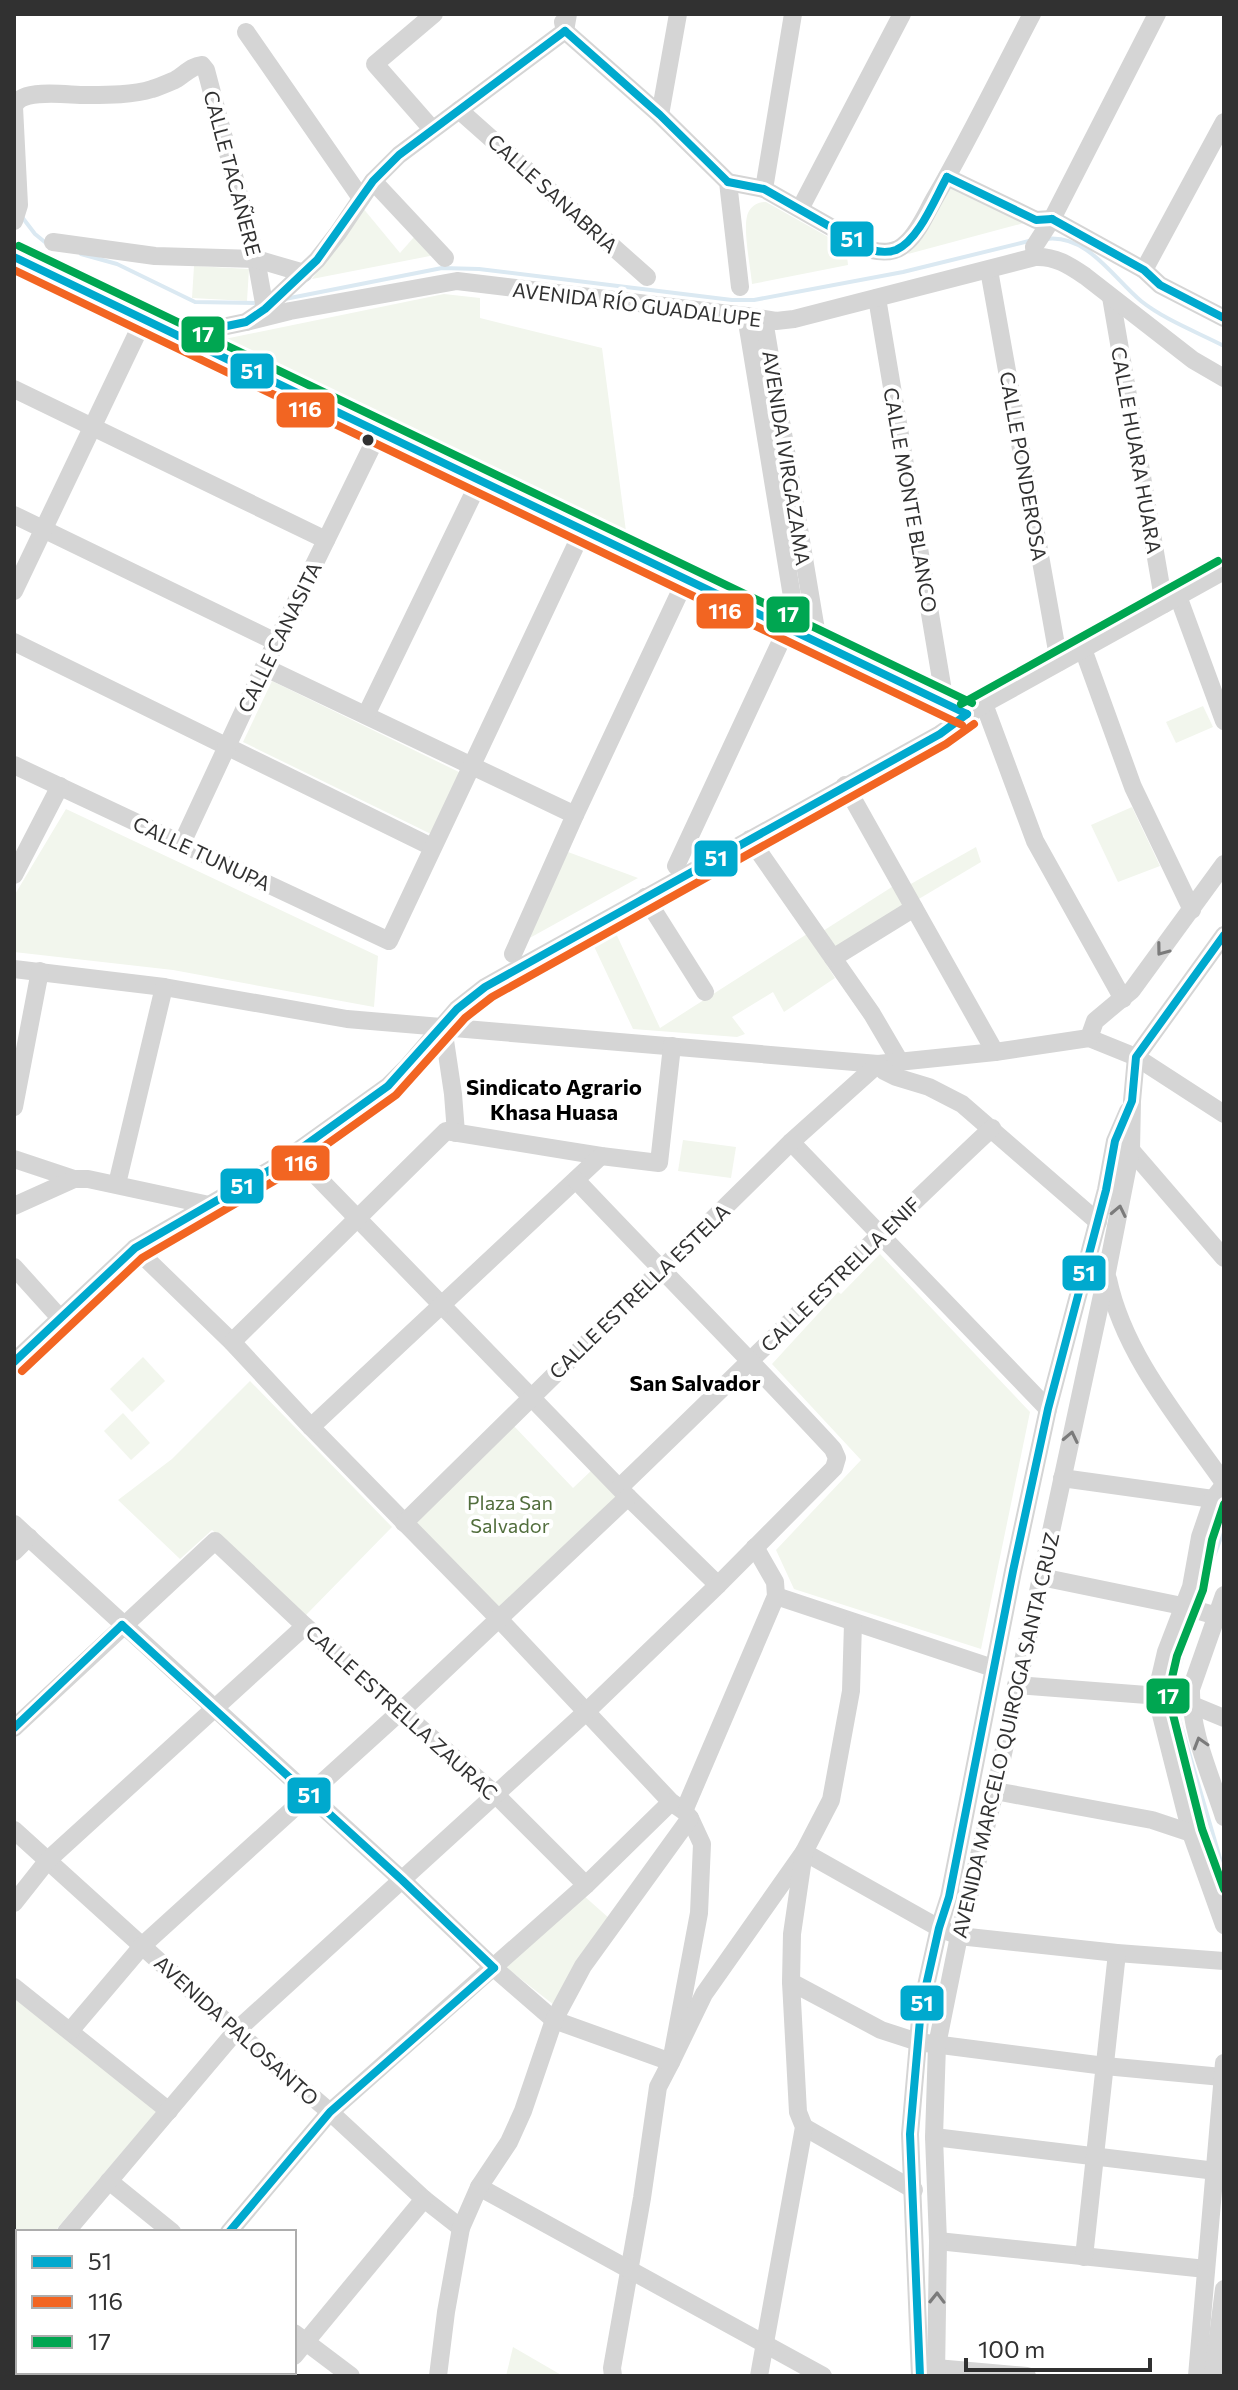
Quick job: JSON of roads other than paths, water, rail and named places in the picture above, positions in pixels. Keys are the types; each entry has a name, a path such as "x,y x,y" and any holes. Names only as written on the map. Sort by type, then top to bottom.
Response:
{"street":[{"path":"432,129 375,64 434,14"},
{"path":"660,115 678,14"},
{"path":"764,189 793,14"},
{"path":"800,209 902,14"},
{"path":"246,322 304,273 338,233 373,181 399,155 459,110 564,20 728,182 764,189 871,250 894,251 913,235 947,177 1032,14"},
{"path":"1041,239 1157,14"},
{"path":"246,32 361,198"},
{"name":"CALLE TACAÑERE","path":"14,221 19,205 16,100 48,93 89,95 150,90 202,65 206,70 256,259 265,309"},
{"name":"CALLE SANABRIA","path":"459,110 647,277"},
{"path":"1144,270 1224,122"},
{"path":"947,177 1036,220 1048,256 1069,265 1193,360 1224,378"},
{"path":"373,181 445,258"},
{"path":"728,182 740,287"},
{"path":"1041,239 1144,270 1160,285 1224,318"},
{"name":"AVENIDA RÍO GUADALUPE","path":"179,336 290,311 457,281 776,321 794,319 989,270 1041,239"},
{"path":"53,242 155,256 256,259 304,273"},
{"path":"14,257 945,703 976,709"},
{"name":"CALLE PONDEROSA","path":"989,270 1059,662"},
{"name":"CALLE HUARA HUARA","path":"1111,297 1171,600 1224,721"},
{"name":"CALLE MONTE BLANCO","path":"877,298 945,703"},
{"name":"AVENIDA IVIRGAZAMA","path":"755,318 793,630"},
{"name":"AVENIDA IVIRGAZAMA","path":"755,318 818,642"},
{"path":"14,591 144,319"},
{"path":"14,389 326,540"},
{"name":"CALLE CANASITA","path":"182,843 379,432"},
{"path":"366,715 480,480"},
{"path":"14,515 276,642"},
{"path":"14,642 432,847 583,530"},
{"path":"14,1362 135,1248 295,1154 388,1086 457,1009 485,987 940,734 976,709 1224,571"},
{"path":"513,954 686,579"},
{"path":"676,866 793,630"},
{"path":"1083,649 1133,787 1192,910"},
{"path":"264,667 575,815"},
{"path":"976,709 1035,841 1123,999"},
{"name":"CALLE TUNUPA","path":"14,765 389,941 432,847"},
{"path":"845,785 995,1052"},
{"path":"14,875 60,786"},
{"path":"750,839 872,1014 899,1060"},
{"path":"1089,1038 1095,1021 1132,990 1224,864"},
{"path":"645,897 705,992"},
{"path":"833,958 914,908"},
{"path":"1136,1057 1224,935"},
{"path":"14,969 164,987 347,1019 878,1064 1089,1038 1136,1057 1224,1114"},
{"path":"14,1107 40,971"},
{"path":"117,1184 164,987"},
{"path":"443,1027 456,1133"},
{"path":"232,1342 446,1131 659,1163 672,1046"},
{"name":"AVENIDA MARCELO QUIROGA SANTA CRUZ","path":"931,2373 910,2134 927,2044 959,1936 995,1791 1107,1272 1131,1150 1136,1057"},
{"path":"878,1064 896,1077 929,1087 962,1104 1098,1222"},
{"name":"CALLE ESTRELLA ESTELA","path":"404,1523 791,1142 878,1064"},
{"name":"AVENIDA MARCELO QUIROGA SANTA CRUZ","path":"931,2373 938,2241 934,2137 921,2008 949,1897 993,1668 1048,1409 1106,1190 1115,1141 1132,1101"},
{"name":"CALLE ESTRELLA ENIF","path":"70,2031 143,1945 499,1619 880,1232 992,1128"},
{"path":"791,1142 1048,1409"},
{"path":"1131,1150 1224,1258"},
{"path":"295,1154 718,1585"},
{"path":"311,1427 443,1307 601,1156"},
{"path":"14,1159 74,1179 117,1184 209,1205"},
{"path":"14,1206 74,1179"},
{"path":"68,2230 236,2031 586,1712 834,1468 837,1458 833,1449 576,1180"},
{"path":"135,1248 232,1342 682,1810 702,1844 699,1913 671,2062"},
{"path":"14,1267 60,1318"},
{"path":"1107,1272 1121,1318 1150,1378 1220,1489"},
{"path":"1062,1478 1220,1489"},
{"path":"1220,1489 1200,1537 1191,1587 1166,1652 1156,1695 1191,1833 1224,1925"},
{"path":"14,1524 554,2020 671,2062"},
{"path":"14,1552 29,1537"},
{"name":"CALLE ESTRELLA ZAURAC","path":"122,1625 215,1541 305,1626 495,1794 586,1885"},
{"path":"438,2376 461,2228 479,2187 509,2142 523,2111 554,2020 583,1966 621,1916 682,1810 776,1596 775,1582 755,1547"},
{"path":"1041,1577 1182,1606 1220,1617"},
{"path":"1224,1595 1220,1617 1191,1689 1197,1731 1224,1817"},
{"path":"776,1596 993,1668"},
{"path":"613,2376 658,2087 704,1994 804,1852 831,1800 851,1691 853,1623"},
{"path":"14,1728 122,1625"},
{"path":"14,1903 48,1860 305,1626"},
{"path":"1016,1685 1173,1697 1224,1718"},
{"path":"995,1791 1152,1820 1191,1833"},
{"path":"231,2230 330,2112 586,1885 682,1810"},
{"name":"AVENIDA PALOSANTO","path":"14,1830 424,2199 461,2228"},
{"path":"804,1852 939,1928 959,1936 1224,1961"},
{"path":"759,2376 804,2127 798,2112 791,1982 792,1934 804,1852"},
{"path":"1084,2257 1117,1953"},
{"path":"791,1982 881,2030 927,2044 1105,2066 1223,2070 1197,2376"},
{"path":"14,1987 169,2111"},
{"path":"804,2127 914,2190"},
{"path":"934,2137 1216,2171"},
{"path":"109,2181 170,2230"},
{"path":"479,2187 823,2376"},
{"path":"351,2376 298,2344 424,2199"},
{"path":"938,2241 1206,2269"},
{"path":"1213,2376 1224,2289"},
{"path":"931,2373 1027,2376"}],"waterway":[{"path":"22,217 46,243"},
{"path":"1045,239 1060,239 1086,250 1150,308 1224,346"},
{"path":"285,299 442,268 479,269 732,300 754,300 903,272 1029,241"},
{"path":"81,254 117,264 195,302 256,303"},
{"path":"1198,1600 1224,1529"},
{"path":"1174,1687 1191,1622"},
{"path":"1176,1708 1224,1872"}],"district":[{"name":"Sindicato Agrario Khasa Huasa","path":"554,1098"},
{"name":"San Salvador","path":"695,1382"}],"park label":[{"name":"Plaza San Salvador","path":"510,1514"}]}
